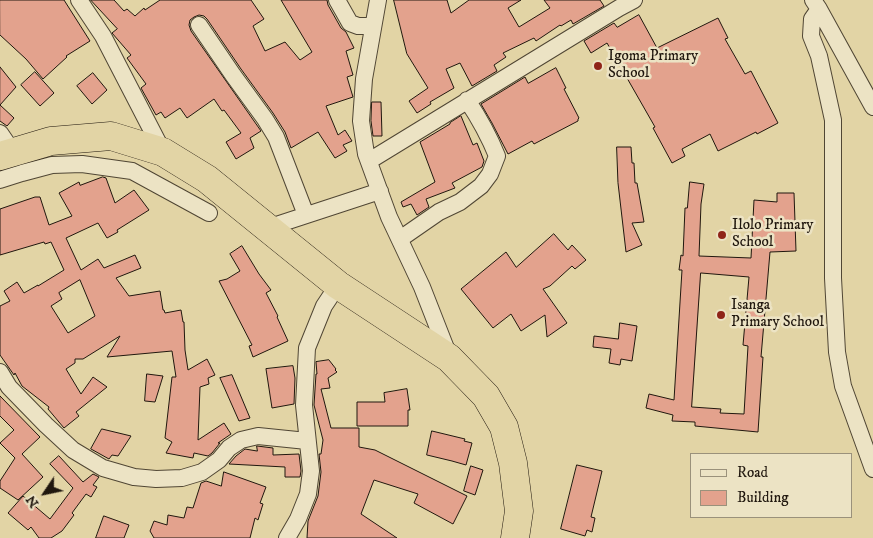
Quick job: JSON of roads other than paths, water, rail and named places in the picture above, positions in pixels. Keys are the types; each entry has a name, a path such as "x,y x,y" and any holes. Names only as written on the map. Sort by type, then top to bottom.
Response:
{"highway":[{"path":"4,147 112,136 163,152 207,179 338,285 450,358 486,396 504,427 513,464 519,511 515,538"}],"street":[{"path":"79,0 103,36 163,152"},
{"path":"337,0 350,23 358,26 373,26"},
{"path":"378,0 364,79 361,121 366,154 389,217 422,286 450,358"},
{"path":"369,161 617,4 634,0"},
{"path":"816,5 873,107"},
{"path":"816,5 812,19 811,36 819,56 833,120 833,278 837,352 843,386 873,469"},
{"path":"199,25 276,137 306,215"},
{"path":"400,239 439,212 460,202 481,186 490,174 497,156 485,130 467,100"},
{"path":"0,180 52,165 82,164 132,171 209,212"},
{"path":"267,228 380,191"},
{"path":"287,538 298,519 308,494 311,471 304,406 308,348 324,306 338,285"},
{"path":"0,372 9,387 73,450 103,468 134,477 156,479 182,478 202,472 219,460 229,448 241,440 258,436 307,441"}],"place":[{"name":"Igoma Primary School","path":"598,66"},
{"name":"Ilolo Primary School","path":"722,235"},
{"name":"Isanga Primary School","path":"721,315"}]}
